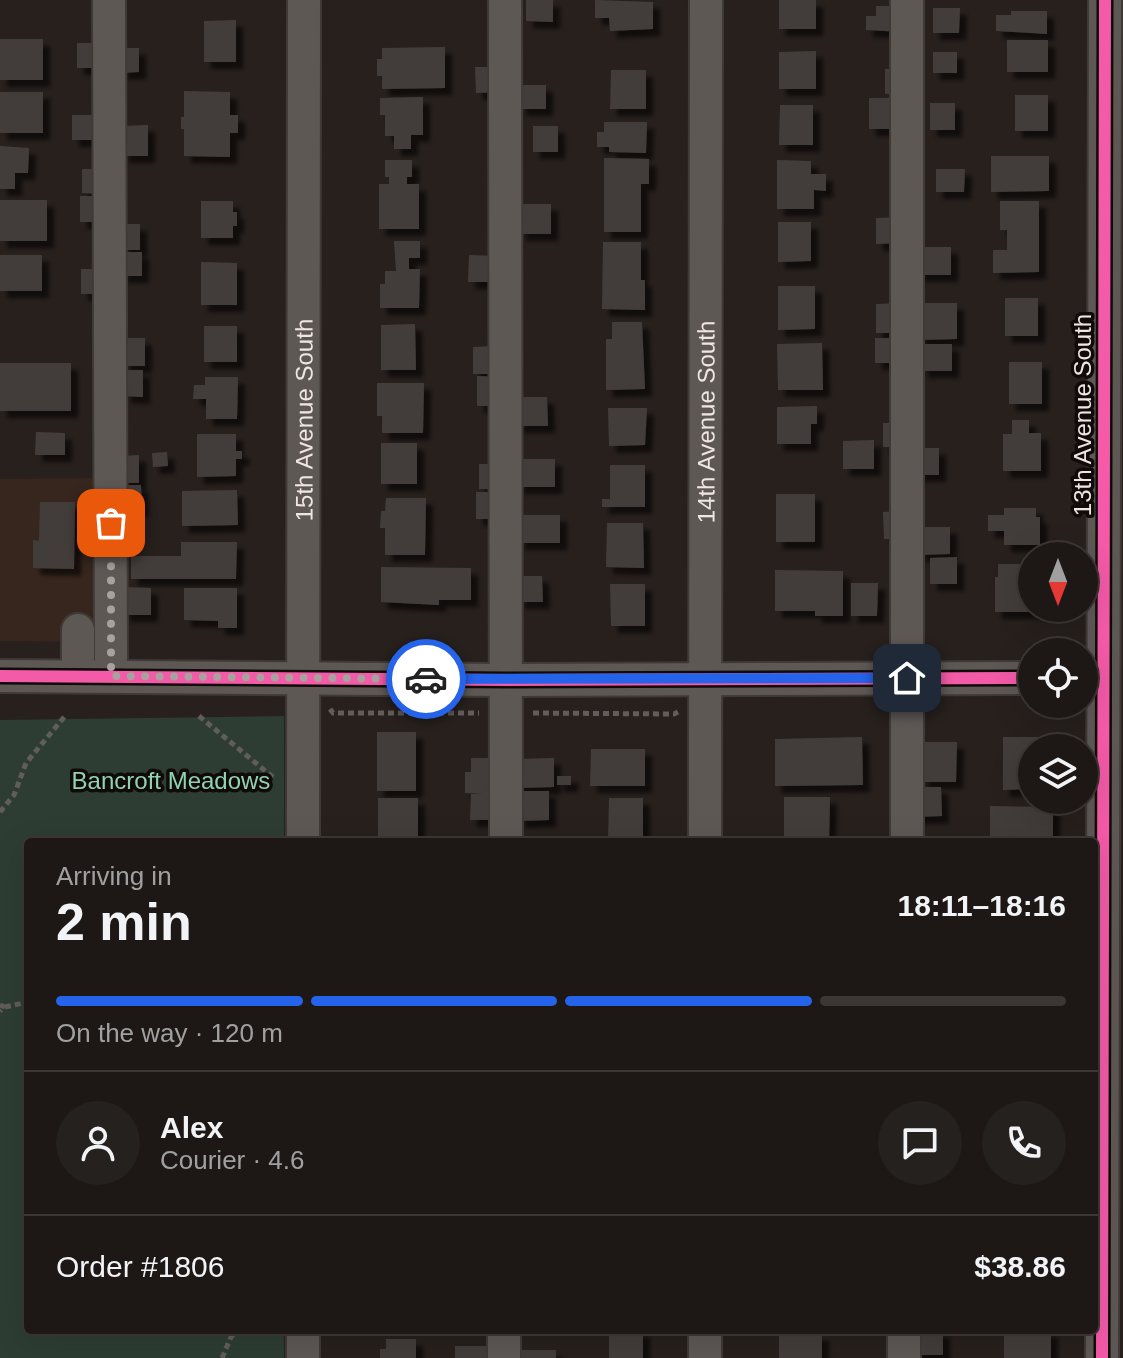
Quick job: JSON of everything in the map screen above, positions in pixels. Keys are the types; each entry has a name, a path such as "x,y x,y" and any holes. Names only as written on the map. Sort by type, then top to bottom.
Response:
{"street":[{"path":"109,0 111,676"},
{"name":"15th Avenue South","path":"303,838 304,0"},
{"path":"505,0 506,838"},
{"name":"14th Avenue South","path":"705,838 706,0"},
{"path":"907,0 907,838"},
{"name":"13th Avenue South","path":"1102,1358 1105,0"},
{"path":"78,630 78,676"},
{"path":"0,676 507,680 1018,678"},
{"path":"303,1334 303,1358"},
{"path":"504,1334 504,1358"},
{"path":"705,1334 705,1358"},
{"path":"904,1334 904,1358"}],"path":[{"path":"0,812 14,795 26,763 65,716"},
{"path":"199,716 275,779"},
{"path":"2,1008 24,1003"},
{"path":"222,1358 234,1334"}],"shaded area":[{"path":"108,478 107,642 0,641 0,479"}],"green space":[{"name":"Bancroft Meadows","path":"284,716 284,838 24,838 24,1334 284,1334 284,1358 0,1358 0,720"}],"building":[{"path":"526,0 553,0 553,22 526,21"},
{"path":"595,0 653,2 653,29 610,31 609,18 595,18"},
{"path":"779,0 816,0 816,29 779,29"},
{"path":"876,6 903,6 903,32 866,30 866,16 876,16"},
{"path":"933,8 960,8 959,33 933,33"},
{"path":"1011,11 1047,11 1047,34 996,31 996,15 1011,15"},
{"path":"236,20 236,62 204,62 204,21"},
{"path":"0,39 43,39 43,80 0,80"},
{"path":"1007,40 1048,40 1048,72 1007,72"},
{"path":"77,43 103,43 103,68 77,68"},
{"path":"445,47 445,88 382,89 382,76 377,76 377,59 382,59 382,48"},
{"path":"121,48 139,48 139,72 121,73"},
{"path":"816,51 816,89 779,89 779,52"},
{"path":"933,52 957,52 957,73 933,73"},
{"path":"475,67 502,67 502,92 476,93"},
{"path":"885,69 901,69 901,93 885,94"},
{"path":"611,70 646,70 646,109 610,109"},
{"path":"519,85 546,85 546,109 519,109"},
{"path":"184,91 230,92 230,115 238,115 238,133 230,133 230,157 184,156 181,117 184,117"},
{"path":"0,92 43,92 43,133 0,133"},
{"path":"1015,95 1048,95 1048,131 1015,131"},
{"path":"423,97 423,135 411,135 411,149 394,149 394,136 385,136 385,115 380,115 380,98"},
{"path":"869,98 904,98 904,129 869,129"},
{"path":"930,103 955,103 955,130 930,130"},
{"path":"780,105 813,105 813,145 779,145"},
{"path":"72,115 103,115 103,140 72,140"},
{"path":"604,122 647,122 646,153 609,152 609,147 597,147 597,132 604,132"},
{"path":"148,125 148,156 122,156 122,126"},
{"path":"533,126 558,126 558,152 533,152"},
{"path":"0,146 29,148 28,173 15,173 15,189 0,189"},
{"path":"991,156 1049,156 1049,191 991,192"},
{"path":"604,158 649,159 649,184 641,184 641,232 604,232"},
{"path":"385,160 412,160 412,177 407,177 407,184 419,184 419,229 379,229 379,184 389,184 389,177 385,177"},
{"path":"777,160 811,161 811,174 826,174 826,191 814,190 814,209 777,209"},
{"path":"82,169 103,169 103,194 82,193"},
{"path":"936,169 965,169 964,192 936,192"},
{"path":"80,196 106,196 106,222 80,222"},
{"path":"0,200 47,200 47,241 0,241"},
{"path":"201,201 233,201 237,226 233,226 233,238 201,238"},
{"path":"1000,201 1039,201 1039,272 993,273 993,250 1007,250 1007,230 1000,230"},
{"path":"519,204 551,204 551,234 519,234"},
{"path":"902,217 902,243 876,244 876,218"},
{"path":"778,222 811,222 811,261 778,262"},
{"path":"122,224 140,224 140,250 122,250"},
{"path":"394,241 420,241 420,258 409,258 409,269 420,269 419,308 380,308 380,284 385,284 385,271 396,271"},
{"path":"603,242 641,242 645,310 602,309"},
{"path":"917,247 951,247 951,275 917,275"},
{"path":"121,252 142,252 142,276 121,276"},
{"path":"0,255 42,255 42,291 0,291"},
{"path":"469,255 498,256 498,282 468,282"},
{"path":"201,262 237,263 237,305 201,305"},
{"path":"81,269 106,269 106,294 81,294"},
{"path":"778,286 815,286 815,329 778,330"},
{"path":"1005,298 1038,298 1038,336 1005,336"},
{"path":"902,303 903,333 876,333 876,304"},
{"path":"918,303 957,303 957,339 918,340"},
{"path":"612,322 642,322 645,389 606,390 606,339 612,339"},
{"path":"415,324 416,370 381,370 381,325"},
{"path":"204,326 237,326 237,362 204,362"},
{"path":"124,338 145,338 145,366 124,366"},
{"path":"875,338 902,338 902,363 875,363"},
{"path":"822,343 823,390 778,390 777,344"},
{"path":"921,344 952,344 952,371 921,371"},
{"path":"499,346 499,374 473,374 473,347"},
{"path":"1009,362 1042,362 1042,404 1009,404"},
{"path":"0,363 71,363 71,411 0,411"},
{"path":"124,370 143,370 143,397 124,396"},
{"path":"477,376 499,377 499,406 477,406"},
{"path":"205,377 238,377 237,419 206,419 206,399 193,399 194,385 205,385"},
{"path":"377,383 424,383 423,433 382,433 382,416 377,416"},
{"path":"516,397 547,397 548,426 517,426"},
{"path":"817,406 817,424 811,424 811,444 777,444 777,407"},
{"path":"608,408 647,408 645,445 609,446"},
{"path":"1012,420 1029,420 1029,433 1041,433 1041,471 1003,471 1003,434 1012,434"},
{"path":"883,423 902,423 902,447 883,447"},
{"path":"36,432 65,433 65,455 35,455"},
{"path":"197,434 236,434 236,451 242,451 242,459 236,459 236,476 197,477"},
{"path":"874,440 874,469 843,469 843,441"},
{"path":"381,443 417,443 417,484 381,484"},
{"path":"916,448 939,448 939,475 916,475"},
{"path":"167,452 168,466 153,467 152,453"},
{"path":"139,455 139,483 121,483 121,456"},
{"path":"517,459 555,459 555,487 517,487"},
{"path":"479,464 500,464 500,489 479,489"},
{"path":"610,465 645,465 645,507 602,507 602,499 610,499"},
{"path":"121,485 141,485 142,510 121,510"},
{"path":"237,490 238,525 182,526 182,491"},
{"path":"476,492 497,492 497,519 476,519"},
{"path":"776,494 815,494 815,542 776,542"},
{"path":"386,498 426,498 425,555 385,555 385,528 380,528"},
{"path":"40,502 75,502 74,569 33,568 33,540 39,541"},
{"path":"1004,508 1036,508 1036,517 1040,517 1040,542 1004,545 1004,531 988,531 988,515 1004,515"},
{"path":"902,511 902,539 884,539 883,512"},
{"path":"518,515 560,515 560,543 518,543"},
{"path":"607,523 643,523 644,568 606,567"},
{"path":"918,527 950,527 950,554 918,555"},
{"path":"181,542 237,542 236,579 131,579 131,556 181,556"},
{"path":"957,557 957,584 930,584 930,558"},
{"path":"998,564 1018,564 1018,612 995,612 995,577 998,577"},
{"path":"381,567 471,568 471,600 439,600 439,605 381,602"},
{"path":"775,570 843,571 843,616 815,616 815,611 775,611"},
{"path":"518,576 542,576 543,602 518,602"},
{"path":"851,583 878,583 877,616 851,616"},
{"path":"610,584 645,584 645,626 611,626"},
{"path":"123,587 151,588 151,615 123,615"},
{"path":"184,588 237,588 237,628 218,628 218,621 184,620"},
{"path":"377,732 416,732 416,791 377,791"},
{"path":"862,737 863,785 775,786 775,739"},
{"path":"1003,737 1018,737 1018,789 1003,790"},
{"path":"922,742 957,742 956,782 921,782"},
{"path":"591,749 645,749 645,786 590,786"},
{"path":"471,758 498,758 498,820 470,820 471,794 484,794 465,793 465,772 471,772"},
{"path":"554,758 554,787 516,788 516,759"},
{"path":"557,776 571,776 571,785 557,785"},
{"path":"912,787 941,787 942,816 913,817"},
{"path":"518,791 549,791 549,820 518,821"},
{"path":"784,797 830,797 829,838 784,838"},
{"path":"378,798 418,798 418,838 378,838"},
{"path":"609,798 643,798 643,838 608,838"},
{"path":"990,806 1018,806 1018,814 1053,814 1053,838 990,838"},
{"path":"609,1334 643,1334 643,1358 609,1358"},
{"path":"779,1334 822,1334 822,1358 779,1358"},
{"path":"914,1334 943,1334 943,1355 914,1355"},
{"path":"1004,1334 1051,1334 1051,1358 1004,1358"},
{"path":"386,1339 416,1339 416,1358 380,1358 380,1349 386,1349"},
{"path":"455,1346 498,1346 498,1358 455,1358"},
{"path":"516,1350 556,1350 556,1358 516,1358"}],"cycle path":[{"path":"1102,1358 1105,0"},
{"path":"0,676 507,680 1018,678"}],"way so far":[{"path":"111,523 111,676 426,679"}],"route":[{"path":"426,679 907,678"}]}
